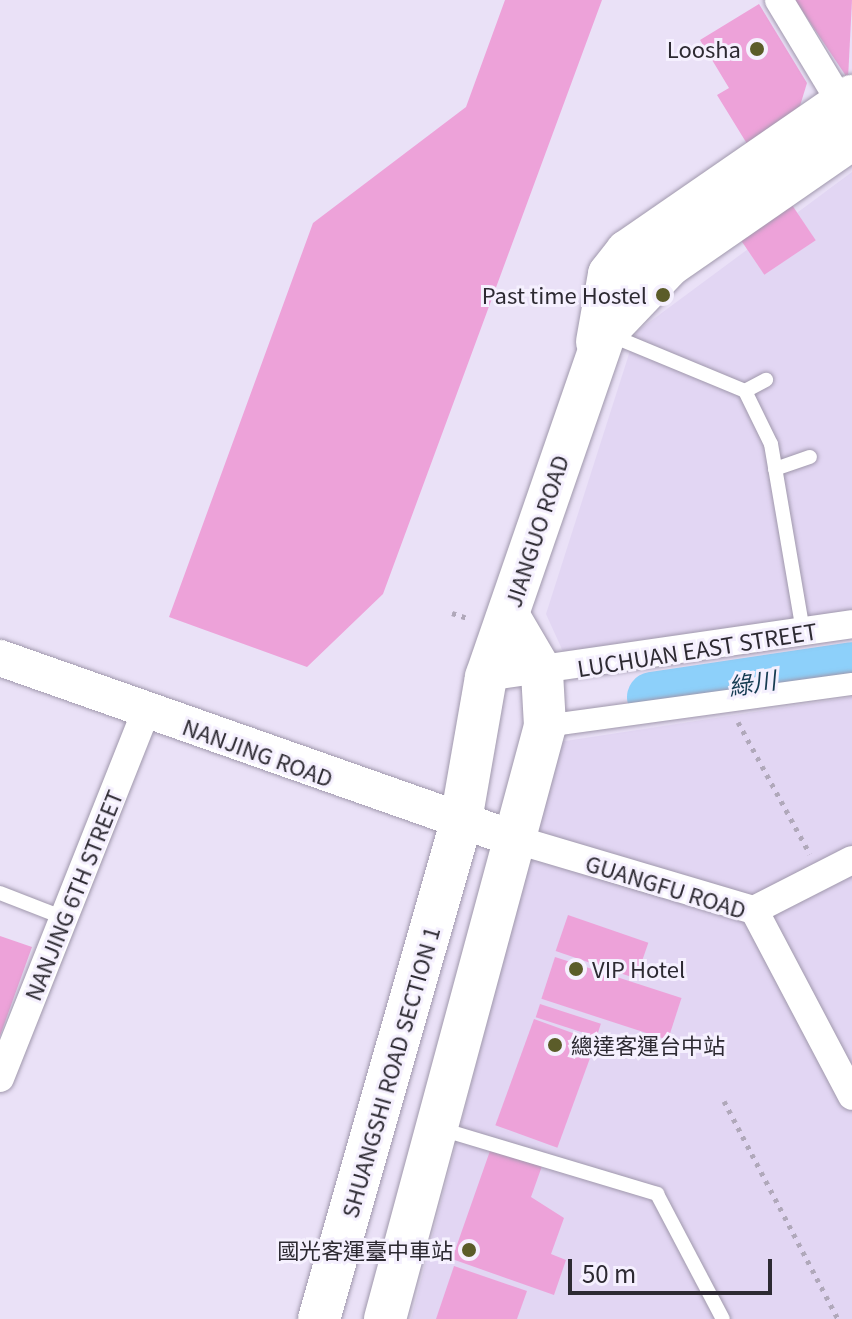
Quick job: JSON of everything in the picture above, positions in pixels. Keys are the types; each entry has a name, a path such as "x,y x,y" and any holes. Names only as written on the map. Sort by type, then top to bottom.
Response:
{"main road":[{"name":"JIANGUO ROAD","path":"517,840 545,726 542,673 508,615 600,346 626,280 849,115"},
{"name":"SHUANGSHI ROAD SECTION 1","path":"319,1319 460,826 486,677 508,615"},
{"path":"385,1319 441,1129 517,840"}],"street":[{"path":"779,0 849,115"},
{"name":"LUCHUAN EAST STREET","path":"486,677 542,673 852,624"},
{"name":"NANJING ROAD","path":"0,658 460,826 517,840"},
{"path":"545,726 852,684"},
{"name":"NANJING 6TH STREET","path":"0,1078 146,711"},
{"name":"GUANGFU ROAD","path":"517,840 754,910 852,1096"},
{"path":"754,910 852,860"}],"lane":[{"path":"600,346 745,391 766,380"},
{"path":"745,391 775,469 803,632"},
{"path":"775,469 810,457"},
{"path":"0,893 64,918"},
{"path":"441,1129 657,1194 723,1319"}],"path":[{"path":"727,701 822,876"},
{"path":"724,1101 838,1319"}],"shaded area":[{"path":"852,172 852,612 565,656 546,614 636,332"},
{"path":"852,697 852,1319 411,1319 559,742"}],"building":[{"path":"505,0 602,0 383,594 307,667 169,617 313,223 466,107"},
{"path":"795,0 852,0 848,79"},
{"path":"759,4 807,83 796,119 749,147 717,95 729,88 700,40"},
{"path":"790,202 816,240 764,275 739,237"},
{"path":"568,915 648,943 636,979 556,951"},
{"path":"0,936 32,947 0,1036"},
{"path":"555,957 681,998 668,1040 541,999"},
{"path":"540,1004 601,1024 597,1037 536,1017"},
{"path":"534,1019 596,1042 557,1148 495,1125"},
{"path":"491,1148 542,1166 531,1197 564,1218 551,1254 566,1260 554,1295 452,1259"},
{"path":"454,1266 527,1291 517,1319 436,1319"}],"waterway":[{"name":"綠川","path":"652,697 852,667"}],"place":[{"name":"Loosha","path":"757,49"},
{"name":"Past time Hostel","path":"663,295"},
{"name":"VIP Hotel","path":"576,969"},
{"name":"總達客運台中站","path":"555,1045"},
{"name":"國光客運臺中車站","path":"469,1250"}]}
